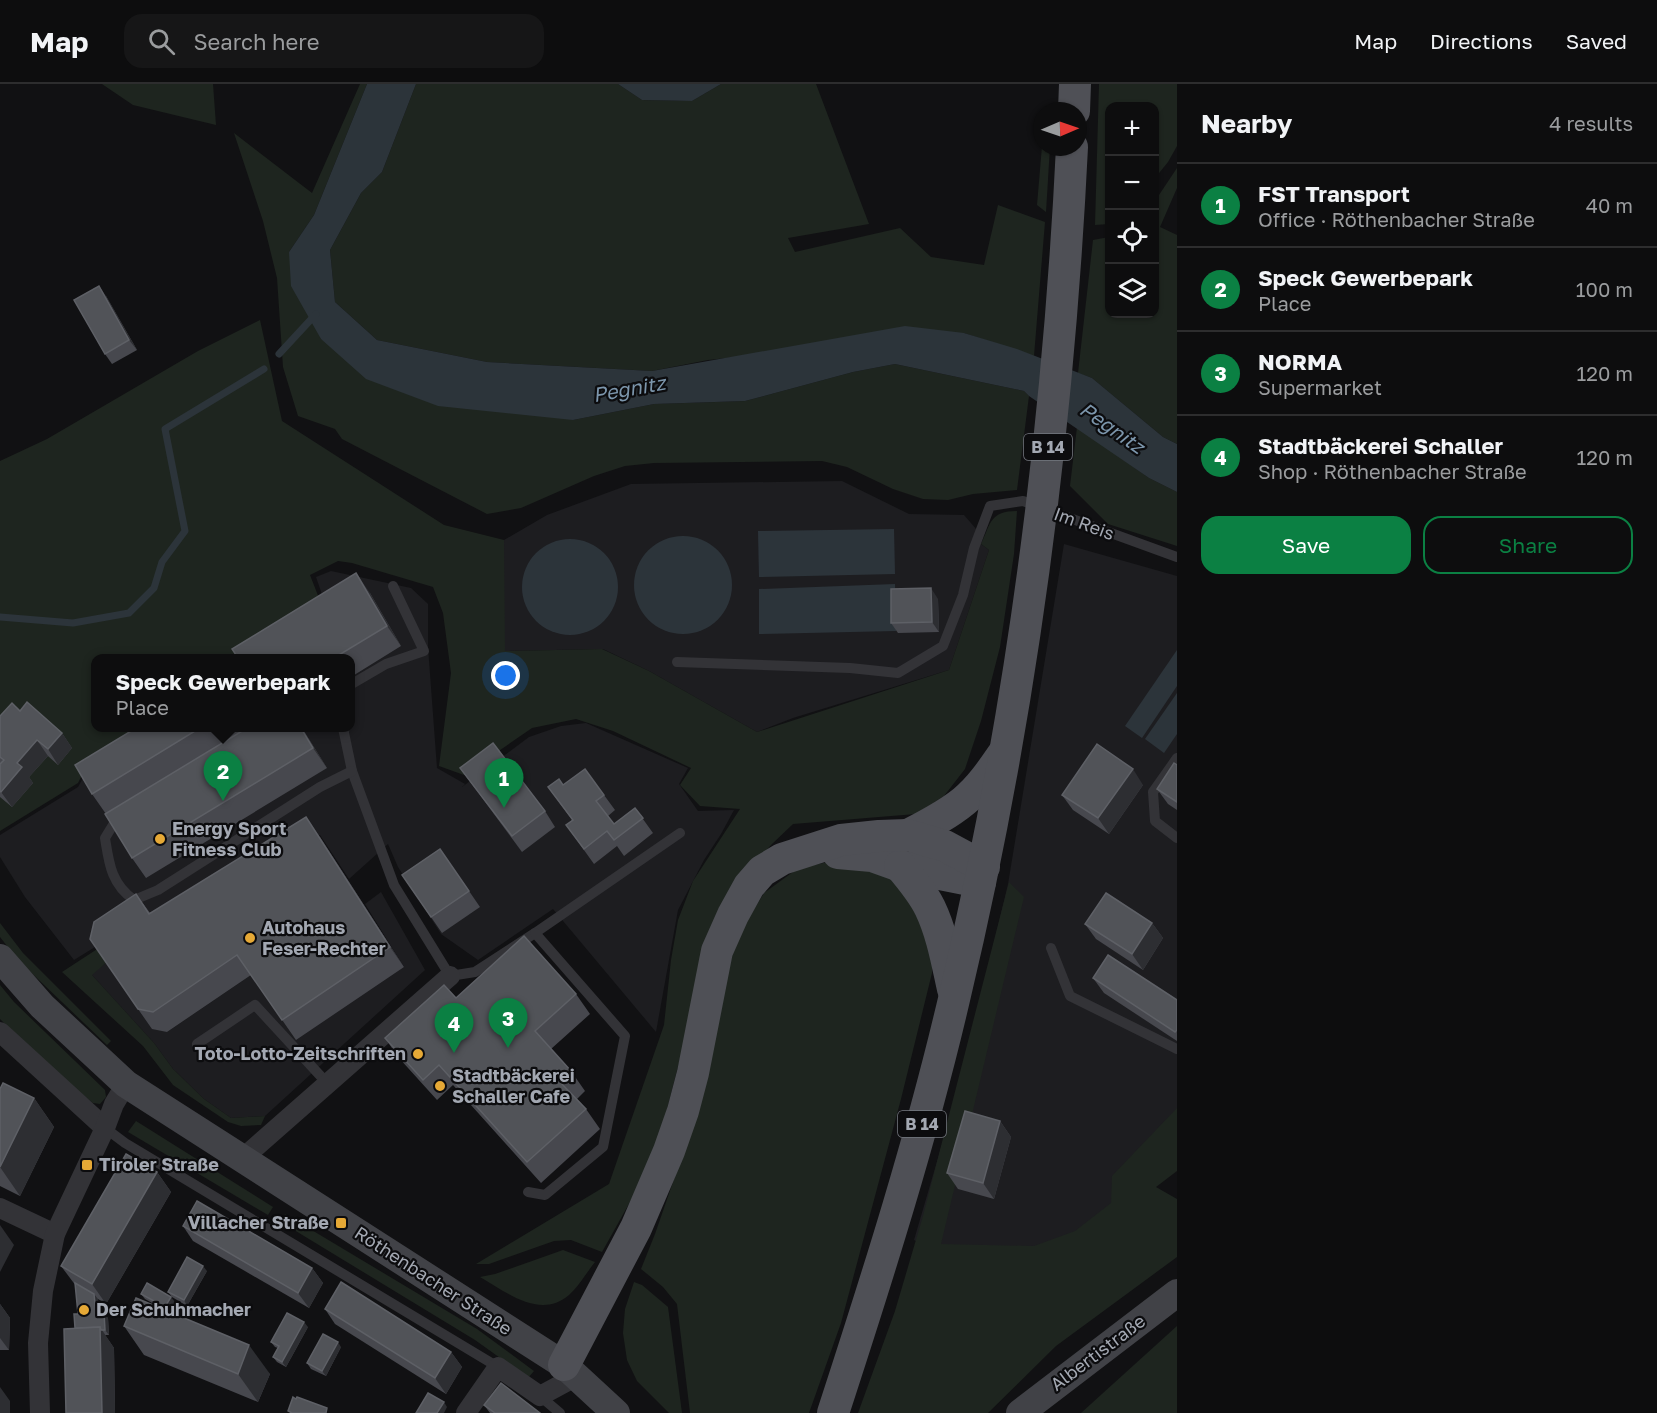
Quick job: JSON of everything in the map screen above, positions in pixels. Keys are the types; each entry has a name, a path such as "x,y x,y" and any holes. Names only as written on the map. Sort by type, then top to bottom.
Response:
{"main road":[{"path":"1074,102 1075,84"},
{"name":"B 14","path":"833,1413 886,1251 922,1124 955,996 1007,748 1035,564 1060,331 1071,156"},
{"path":"908,835 938,819 965,800 988,776 1007,748"},
{"path":"571,1371 669,1151 693,1073 717,951 749,886 762,871 782,859 804,851 841,840 908,835 945,846 982,875"},
{"path":"804,851 872,856 900,866 982,875"},
{"path":"900,866 930,908 940,933 955,996"},
{"name":"Röthenbacher Straße","path":"0,958 42,1006 126,1084 571,1371 616,1413"},
{"name":"Albertistraße","path":"1020,1413 1177,1293"}],"street":[{"path":"242,1159 450,976"},
{"path":"0,1032 105,1128"},
{"path":"40,1413 38,1343 43,1291 55,1233 114,1104 126,1084"},
{"path":"0,1208 55,1233"},
{"path":"466,1413 498,1367 540,1396 571,1371"}],"lane":[{"name":"Im Reis","path":"677,662 850,668 898,673 943,646 963,595 974,548 990,506 1023,501 1177,557"},
{"path":"355,682 386,664 424,651 393,586"},
{"path":"345,732 352,771 394,885 450,976 475,972 680,833"},
{"path":"1177,758 1153,792 1155,821 1177,838"},
{"path":"126,814 116,820 105,838 110,868 124,893 134,900 158,890 320,787 352,771"},
{"path":"528,1192 545,1195 603,1147 625,1036 535,933"},
{"path":"1051,948 1070,996 1177,1049"},
{"path":"197,1044 255,1005 327,1083"},
{"path":"105,1128 135,1149 498,1367"},
{"path":"540,1396 560,1413"}],"shaded area":[{"path":"102,84 213,84 216,125 133,105"},
{"path":"360,84 367,84 314,215 289,252 321,339 573,420 654,404 745,401 853,372 895,364 1024,391 1029,396 1017,490 973,494 948,500 923,499 893,489 847,467 822,461 654,463 625,466 594,476 521,508 487,514 342,439 335,429 298,416 283,367 277,278 263,221 234,133 312,193"},
{"path":"416,84 618,84 642,100 692,101 721,84 816,84 869,224 788,238 795,252 900,228 931,257 984,265 998,205 1045,222 1034,356 964,333 708,360 652,371 487,362 377,340 335,302 330,250 361,193 382,172"},
{"path":"1099,84 1177,84 1177,146 1159,173 1159,102 1105,102 1105,224 1095,225"},
{"path":"1041,156 1049,156 1046,212 1037,205"},
{"path":"1177,168 1177,188 1160,227 1177,235 1177,444 1163,437 1092,378 1078,373 1093,240 1105,238 1105,318 1159,318 1159,195"},
{"path":"260,320 282,421 444,525 504,540 505,651 602,649 649,671 757,732 949,670 989,550 981,544 996,516 1017,511 1014,554 1000,647 981,721 965,769 944,796 916,814 793,824 735,885 688,1028 658,1144 635,1193 602,1252 571,1240 554,1241 489,1264 476,1264 609,1184 664,1025 678,920 693,881 740,809 700,806 680,785 691,768 613,731 576,719 532,728 464,775 439,766 451,673 443,613 433,587 338,561 310,575 324,611 256,654 91,654 91,732 150,732 87,765 78,783 0,831 0,461 47,439 198,351"},
{"path":"1077,427 1149,478 1177,492 1177,546 1108,524 1070,486"},
{"path":"842,481 909,514 964,515 977,530 974,539 989,550 949,670 793,718 757,732 649,671 603,649 504,651 504,540 547,515 631,484"},
{"path":"1064,544 1177,576 1177,1151 1042,1311 914,1240 962,1076 1008,884"},
{"path":"331,571 411,588 428,604 428,647 437,768 465,784 462,787 529,737 561,726 586,723 688,768 679,784 698,811 734,810 678,910 656,1032 553,909 478,960 441,934 398,867 388,844 349,879 320,835 164,932 150,913 74,960 25,897 0,857 0,835 78,787 87,771 159,732 355,732 355,654 348,654 328,612 316,577"},
{"path":"836,860 898,877 932,934 932,973 901,1099 841,1323 809,1413 690,1413 677,1304 663,1287 641,1269 699,1107 736,939 764,893 797,869"},
{"path":"1009,882 1024,897 941,1244 1034,1246 1075,1231 1111,1203 1112,1176 1177,1108 1177,1171 1156,1187 1177,1199 1177,1257 1056,1346 988,1413 858,1413 895,1311 923,1216"},
{"path":"381,892 425,970 265,1116 231,1118 204,1099 173,1069 154,1043 91,974 107,962 167,1032 251,975 404,967 365,904"},
{"path":"0,923 23,953 111,1041 107,1045 18,960 0,937"},
{"path":"108,942 107,962 92,975 154,1043 173,1069 204,1099 231,1118 265,1116 261,1125 241,1126 228,1122 173,1085 143,1046 62,972"},
{"path":"0,985 14,1002 105,1090 106,1097 100,1104 93,1103 54,1072 0,1019"},
{"path":"136,1121 273,1207 268,1215 128,1132"},
{"path":"285,1214 477,1329 534,1371 528,1378 475,1340 281,1222"},
{"path":"563,1250 595,1262 573,1291 558,1302 547,1305 523,1301 480,1277 495,1274"},
{"path":"634,1282 642,1285 668,1307 682,1413 669,1413 637,1381 627,1360 623,1333 625,1309"},
{"path":"1177,1326 1177,1413 1081,1413"}],"water":[{"name":"Pegnitz","path":"367,84 416,84 382,172 361,193 330,250 335,302 377,340 487,362 652,371 905,326 964,333 1017,349 1092,378 1163,437 1177,444 1177,492 1149,478 1024,391 895,364 853,372 745,401 654,404 573,420 438,406 366,379 321,339 291,286 289,252 314,215"},
{"path":"618,84 721,84 692,101 642,100"},
{"path":"894,529 895,574 759,577 758,531"},
{"path":"683,536 702,539 718,550 729,566 732,585 729,604 718,620 702,631 683,634 664,631 648,620 637,604 634,585 637,566 648,550 664,539"},
{"path":"561,539 579,539 597,547 610,560 618,578 615,606 597,627 579,635 561,635 543,627 530,614 522,596 522,578 530,560 543,547"},
{"path":"895,584 896,631 759,634 759,589"},
{"path":"1177,650 1177,686 1142,738 1125,726"},
{"path":"1177,693 1177,734 1164,753 1145,739"}],"building":[{"path":"99,286 129,340 105,354 74,300"},
{"path":"356,573 387,626 341,654 235,654 232,649"},
{"path":"931,588 932,622 891,623 891,589"},
{"path":"27,702 62,733 48,749 37,740 17,763 22,767 1,792 0,764 4,760 0,757 0,716 12,703 20,711"},
{"path":"129,732 193,732 92,794 75,765"},
{"path":"240,732 303,732 313,748 132,858 105,814"},
{"path":"493,743 545,811 512,836 460,768"},
{"path":"1097,744 1133,769 1098,818 1062,795"},
{"path":"1174,763 1177,765 1177,802 1157,789"},
{"path":"585,769 604,795 596,801 614,824 635,808 643,818 614,840 607,831 584,849 566,825 573,820 548,787 559,779 563,785"},
{"name":"Autohaus Feser-Rechter","path":"306,817 390,947 282,1020 237,955 153,1012 138,1009 90,939 94,922 136,894 149,914"},
{"path":"440,849 469,891 431,917 402,875"},
{"path":"1106,893 1152,923 1132,954 1085,924"},
{"path":"524,936 576,994 535,1031 571,1071 560,1082 586,1109 527,1162 439,1065 423,1080 385,1038 444,985 456,998"},
{"path":"1108,955 1177,1000 1177,1030 1175,1032 1093,978"},
{"path":"3,1083 34,1098 0,1167 0,1089"},
{"path":"965,1111 1000,1121 983,1183 947,1173"},
{"path":"126,1154 157,1172 92,1284 61,1266"},
{"path":"197,1201 312,1268 298,1293 183,1226"},
{"path":"187,1257 203,1266 184,1300 168,1292"},
{"path":"341,1282 451,1352 435,1378 325,1309"},
{"path":"75,1283 94,1294 96,1313 104,1313 105,1330 101,1330 100,1327 75,1328 74,1314 78,1314"},
{"path":"147,1283 171,1297 165,1307 141,1294"},
{"path":"136,1298 249,1345 238,1374 124,1326"},
{"path":"287,1313 304,1322 282,1362 273,1357 279,1346 271,1342"},
{"path":"100,1327 102,1413 66,1413 64,1329"},
{"path":"323,1334 338,1342 322,1371 307,1363"},
{"path":"501,1383 540,1413 495,1413 484,1405"},
{"path":"428,1393 444,1402 437,1413 416,1413"},
{"path":"293,1397 327,1408 326,1413 292,1413 288,1411"}],"waterway":[{"path":"279,354 316,314"},
{"path":"0,617 73,623 129,613 154,588 162,562 185,531 165,429 264,369"}],"place":[{"name":"Speck Gewerbepark","path":"223,801"},
{"name":"FST Transport","path":"504,808"},
{"name":"Energy Sport Fitness Club","path":"160,839"},
{"name":"Autohaus Feser-Rechter","path":"250,938"},
{"name":"NORMA","path":"508,1048"},
{"name":"Stadtbäckerei Schaller","path":"454,1053"},
{"name":"Toto-Lotto-Zeitschriften","path":"418,1054"},
{"name":"Stadtbäckerei Schaller Cafe","path":"440,1086"},
{"name":"Tiroler Straße","path":"87,1165"},
{"name":"Villacher Straße","path":"341,1223"},
{"name":"Der Schuhmacher","path":"84,1310"}]}
